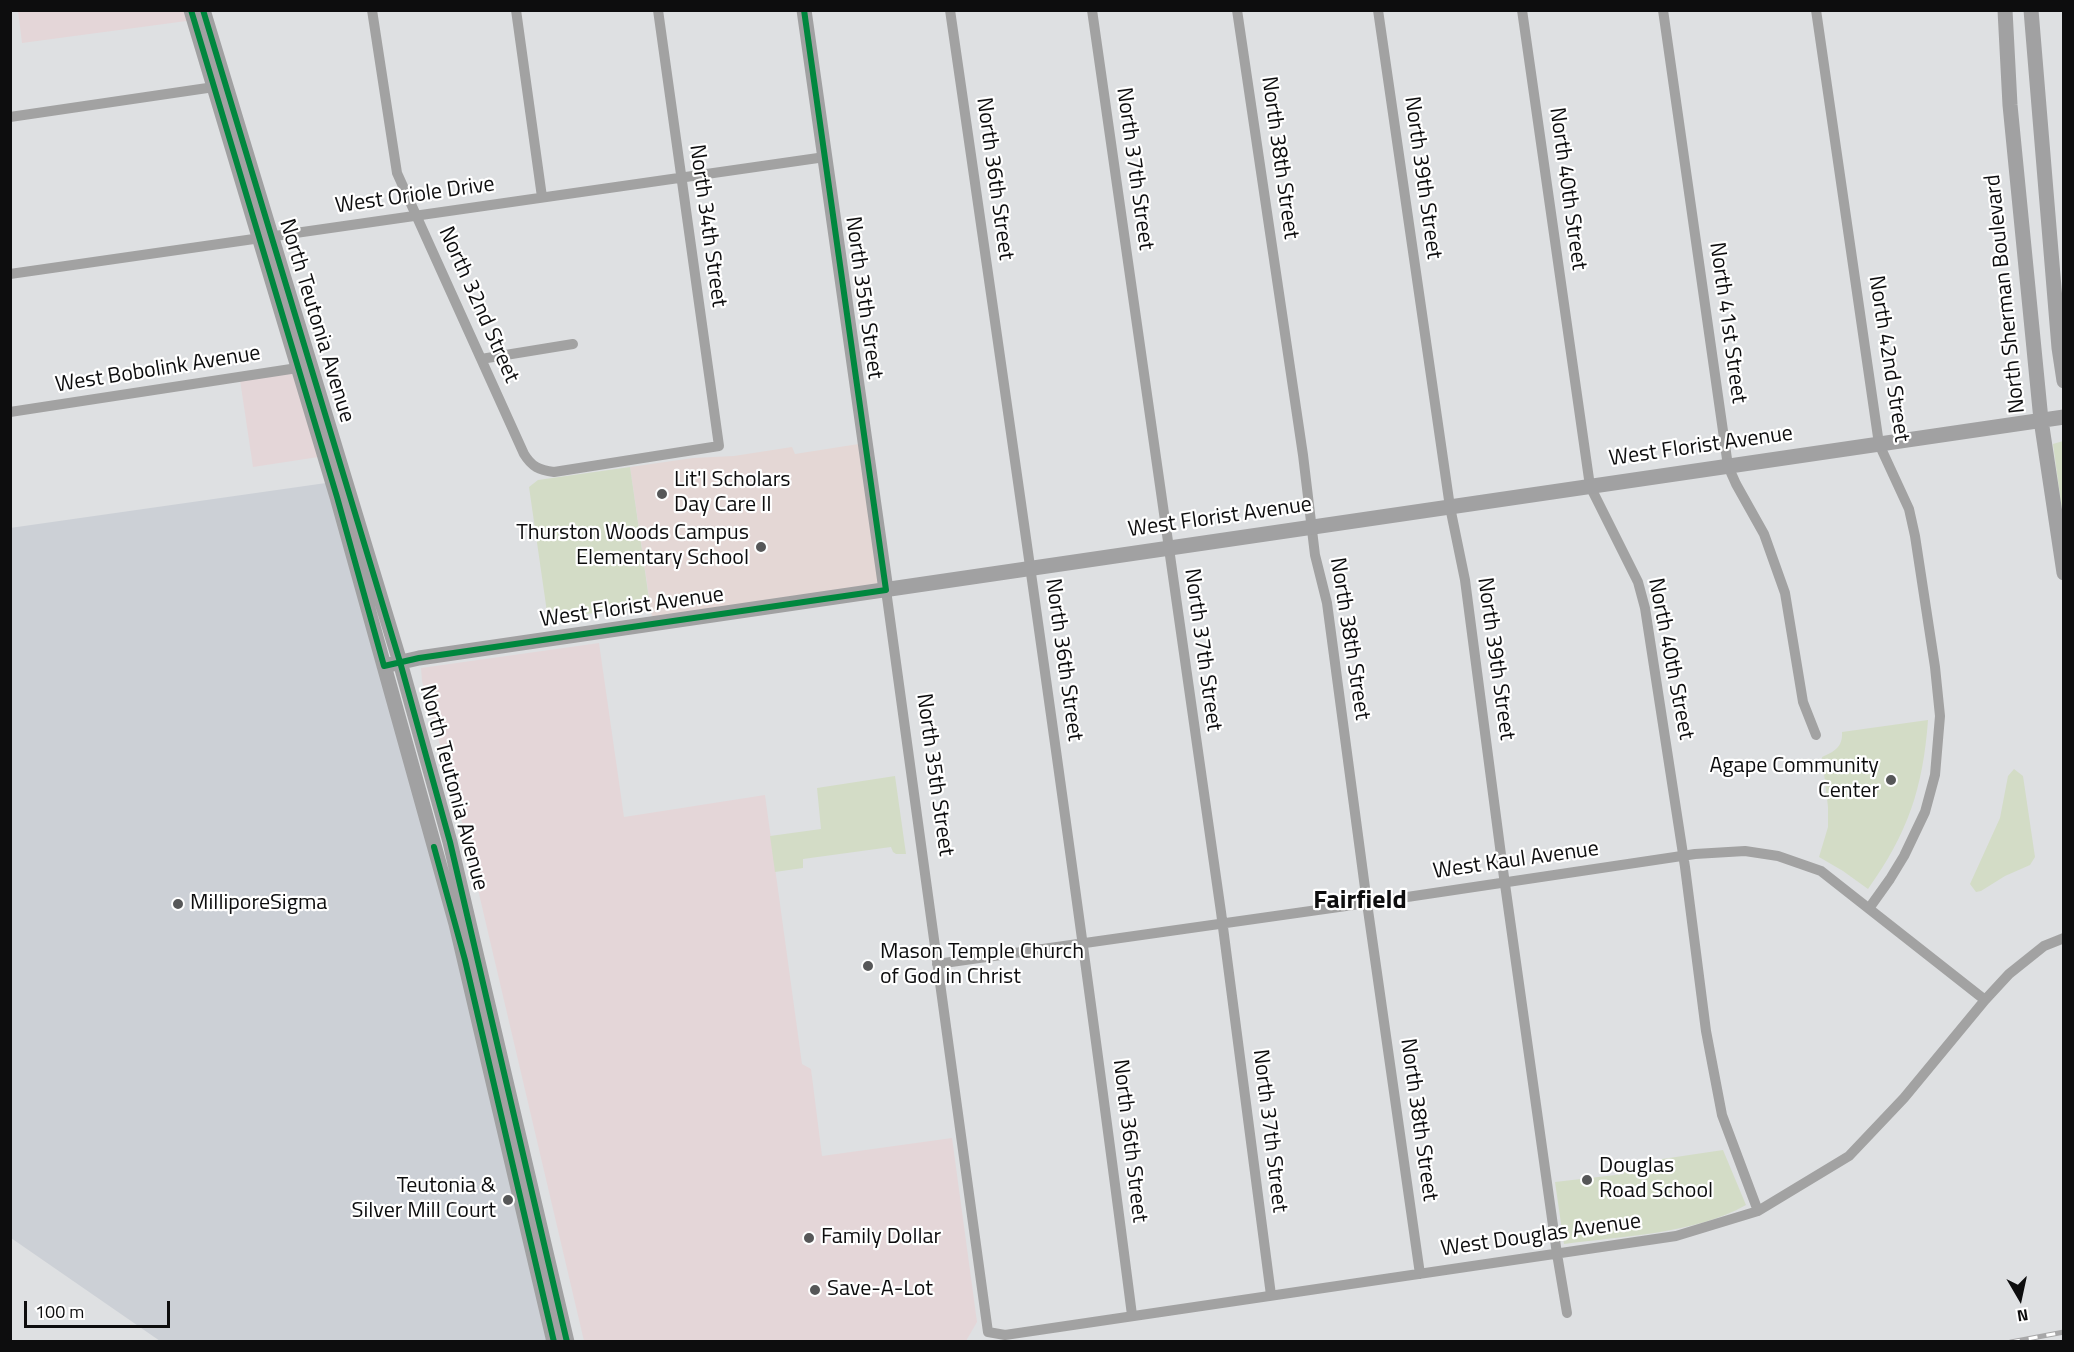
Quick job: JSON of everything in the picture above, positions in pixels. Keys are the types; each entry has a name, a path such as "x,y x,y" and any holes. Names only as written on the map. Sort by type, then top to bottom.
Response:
{"main road":[{"name":"North Teutonia Avenue","path":"191,10 220,86"},
{"name":"North Teutonia Avenue","path":"203,10 220,86 304,367 400,662 450,842 567,1341"},
{"name":"North 35th Street","path":"804,10 886,590"},
{"path":"1997,10 2009,74"},
{"name":"North Sherman Boulevard","path":"2005,10 2010,105 2041,420 2064,573"},
{"path":"2031,10 2059,348 2064,381"},
{"name":"North Teutonia Avenue","path":"304,367 337,497 465,960 554,1341"},
{"name":"West Florist Avenue","path":"384,666 429,656 2064,417"}],"street":[{"name":"North 32nd Street","path":"372,10 394,163 524,454 537,469"},
{"path":"516,10 542,197"},
{"name":"North 34th Street","path":"537,469 554,472 719,446 658,10"},
{"name":"North 36th Street","path":"950,10 1031,569 1132,1315"},
{"name":"North 37th Street","path":"1092,10 1222,923 1271,1295"},
{"name":"North 38th Street","path":"1237,10 1315,555 1327,603 1420,1274"},
{"name":"North 39th Street","path":"1378,10 1450,507 1465,580 1504,882 1567,1313"},
{"name":"North 40th Street","path":"1522,10 1590,486 1638,582 1645,608 1684,856 1706,1031 1722,1114 1758,1211"},
{"name":"North 41st Street","path":"1663,10 1728,466 1764,534 1785,593 1803,702 1816,735"},
{"name":"North 42nd Street","path":"1816,10 1880,444 1909,509 1915,536 1940,716 1935,775 1925,812 1890,879 1870,908"},
{"path":"10,117 220,86"},
{"name":"West Oriole Drive","path":"10,274 825,157"},
{"path":"481,359 573,344"},
{"name":"West Bobolink Avenue","path":"10,412 304,367"},
{"name":"North 35th Street","path":"886,590 988,1332"},
{"name":"West Kaul Avenue","path":"937,964 1684,856 1745,851 1778,856 1821,871 1985,999"},
{"name":"West Douglas Avenue","path":"988,1332 1005,1335 1676,1236 1758,1211 1849,1156 1904,1098 1985,999 2009,974 2044,946 2064,938"}],"shaded area":[{"path":"18,11 191,11 194,20 22,43"},
{"path":"298,369 325,456 253,467 240,380"},
{"name":"Thurston Woods Campus Elementary School","path":"865,443 886,590 653,624 630,467 693,458 734,456 792,447 795,454"},
{"path":"333,482 389,682 554,1341 160,1341 11,1238 10,528"},
{"path":"599,643 624,817 765,795 802,1064 811,1069 822,1156 952,1138 977,1322 966,1341 584,1341 464,830 422,681 421,668"}],"green space":[{"path":"2064,441 2063,517 2053,444"},
{"path":"630,467 650,606 548,619 529,487 538,480"},
{"path":"1928,720 1922,767 1911,809 1894,849 1868,889 1819,857 1828,827 1822,757 1837,748 1841,742 1842,732"},
{"path":"2014,769 2023,776 2035,857 2030,865 1976,892 1970,884 2000,818 2008,776"},
{"path":"895,776 906,854 896,854 891,847 803,859 803,868 775,872 770,836 821,829 817,788"},
{"path":"1723,1150 1746,1205 1726,1215 1681,1228 1564,1244 1555,1182 1624,1174 1622,1165"}],"railway":[{"path":"2011,1342 2064,1332"}],"cycle path":[{"path":"191,10 337,497 384,666 419,658 886,590 804,10"},
{"path":"203,10 400,662 450,842 567,1342"},
{"path":"434,847 465,960 554,1342"}],"place":[{"name":"Lit'l Scholars Day Care II","path":"662,494"},
{"name":"Thurston Woods Campus Elementary School","path":"761,547"},
{"name":"Agape Community Center","path":"1891,780"},
{"name":"MilliporeSigma","path":"178,904"},
{"name":"Mason Temple Church of God in Christ","path":"868,966"},
{"name":"Douglas Road School","path":"1587,1180"},
{"name":"Teutonia & Silver Mill Court","path":"508,1200"},
{"name":"Family Dollar","path":"809,1238"},
{"name":"Save-A-Lot","path":"815,1290"}],"district":[{"name":"Fairfield","path":"1360,902"}]}
